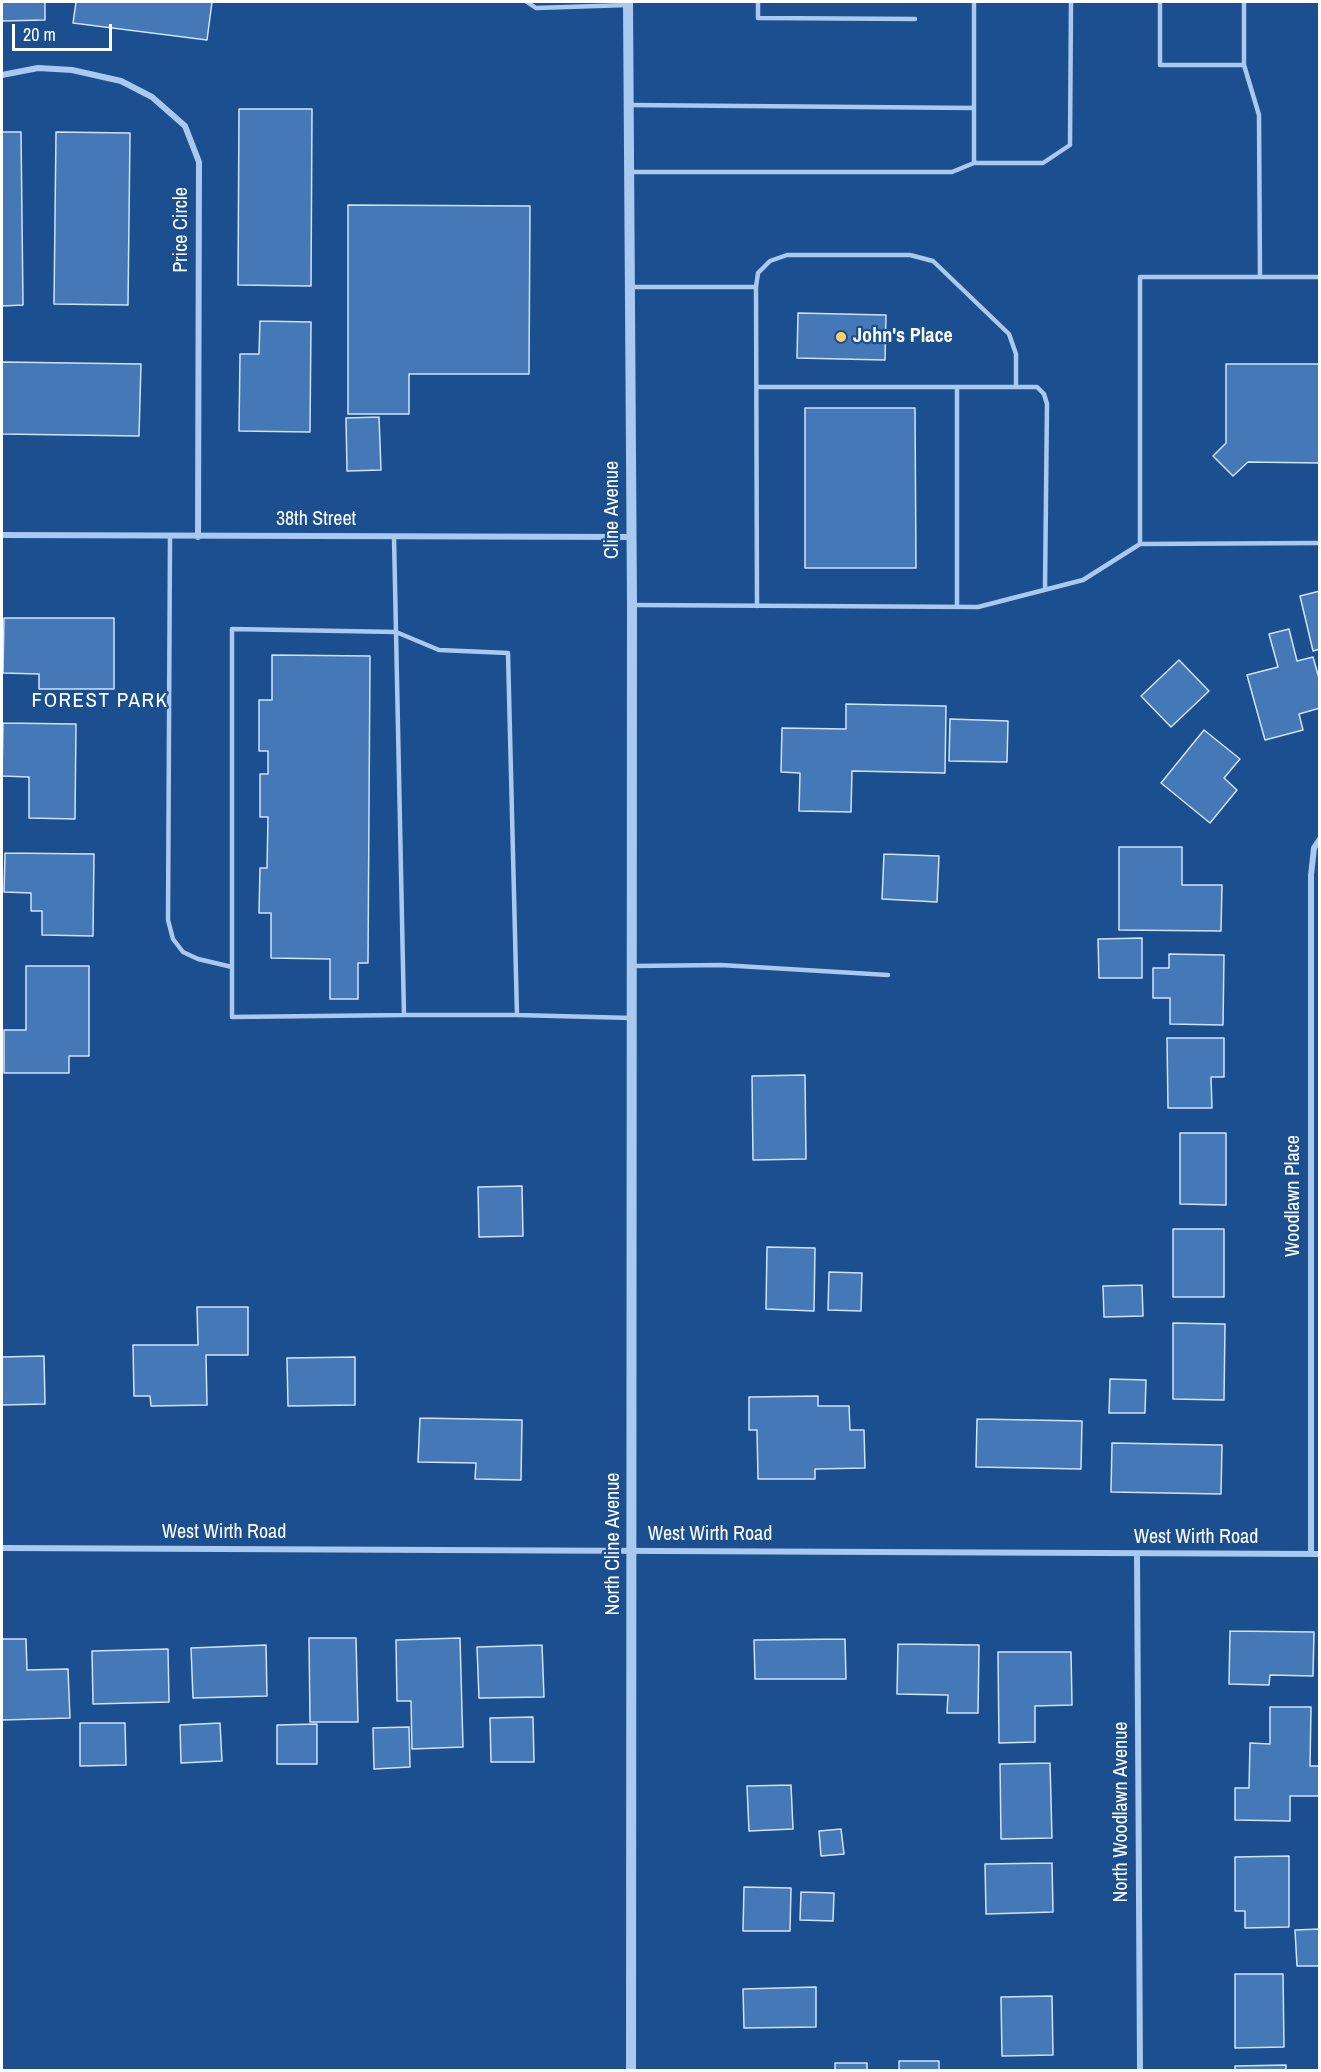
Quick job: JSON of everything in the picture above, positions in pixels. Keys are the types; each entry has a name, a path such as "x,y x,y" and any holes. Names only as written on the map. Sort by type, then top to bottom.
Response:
{"street":[{"name":"Cline Avenue","path":"628,3 632,1018"},
{"name":"Price Circle","path":"2,75 38,68 72,70 121,81 152,97 185,126 199,162 198,537"},
{"name":"38th Street","path":"2,535 631,537"},
{"name":"Woodlawn Place","path":"1311,1554 1311,875 1314,848 1320,839"},
{"name":"North Cline Avenue","path":"631,2070 632,1018"},
{"name":"West Wirth Road","path":"2,1548 1320,1554"},
{"name":"North Woodlawn Avenue","path":"1137,1554 1140,2070"}],"lane":[{"path":"527,2 536,8 628,3"},
{"path":"758,2 758,18 915,19"},
{"path":"974,2 974,163"},
{"path":"629,172 952,172 974,163 1043,163 1070,145 1071,2"},
{"path":"1160,2 1160,65 1244,65"},
{"path":"1244,2 1244,65 1259,115 1260,277"},
{"path":"628,105 974,108"},
{"path":"757,606 756,287 758,273 770,261 787,255 910,255 933,261 1009,334 1016,354 1016,386"},
{"path":"1140,544 1140,277 1320,277"},
{"path":"630,287 756,287"},
{"path":"756,387 1036,387 1044,394 1047,404 1045,590"},
{"path":"957,387 957,606"},
{"path":"170,537 168,920 173,939 183,952 198,960 232,967"},
{"path":"394,537 404,1015"},
{"path":"632,605 978,607 1083,580 1140,544 1320,543"},
{"path":"517,1015 508,653 439,650 396,632 232,629 232,1017 517,1015 632,1018"},
{"path":"632,966 720,965 888,975"}],"building":[{"path":"2,2 45,2 45,20 2,21"},
{"path":"76,2 212,2 207,40 73,23"},
{"path":"239,109 312,109 311,286 238,285"},
{"path":"2,132 21,132 23,305 2,306"},
{"path":"56,132 130,133 128,305 54,304"},
{"path":"348,205 530,206 529,374 409,374 409,414 348,414"},
{"name":"John's Place","path":"798,313 886,315 885,360 797,358"},
{"path":"260,321 311,322 310,432 239,431 240,354 259,354"},
{"path":"2,362 141,364 139,436 2,434"},
{"path":"1226,364 1320,364 1320,463 1248,462 1233,476 1213,456 1226,443"},
{"path":"805,408 915,408 916,568 805,568"},
{"path":"379,417 381,470 347,471 346,418"},
{"path":"1320,591 1320,649 1313,651 1300,596"},
{"path":"4,618 114,618 114,689 39,689 39,674 3,673"},
{"path":"1289,629 1297,661 1313,657 1320,682 1320,708 1299,714 1303,730 1265,740 1247,675 1278,667 1269,634"},
{"path":"272,655 370,656 368,963 358,963 358,999 330,999 330,959 271,958 271,913 259,913 260,868 267,868 268,817 260,817 260,774 268,774 268,751 259,751 259,700 272,700"},
{"path":"1179,660 1209,691 1171,727 1141,696"},
{"path":"846,704 946,706 945,773 852,771 851,812 799,811 800,773 781,772 782,728 846,729"},
{"path":"950,719 1008,721 1007,762 949,761"},
{"path":"3,723 76,724 75,819 29,818 29,777 2,776"},
{"path":"1204,730 1240,759 1224,778 1237,790 1210,823 1161,783"},
{"path":"1119,847 1182,847 1182,885 1222,885 1221,931 1119,930"},
{"path":"5,853 94,854 93,936 42,935 42,911 31,911 31,893 4,892"},
{"path":"884,854 939,856 937,902 882,899"},
{"path":"1142,938 1142,978 1099,978 1098,939"},
{"path":"1169,954 1224,955 1223,1025 1170,1024 1170,998 1153,998 1153,968 1169,968"},
{"path":"26,966 89,966 89,1056 69,1056 69,1073 4,1073 4,1030 26,1030"},
{"path":"1167,1038 1224,1038 1224,1077 1211,1077 1212,1108 1168,1108"},
{"path":"805,1075 806,1159 753,1160 752,1076"},
{"path":"1180,1133 1226,1133 1226,1205 1180,1204"},
{"path":"522,1186 523,1236 479,1237 478,1187"},
{"path":"1173,1229 1224,1229 1224,1297 1173,1297"},
{"path":"767,1247 815,1248 814,1311 766,1309"},
{"path":"829,1272 862,1273 861,1311 828,1310"},
{"path":"1142,1285 1143,1316 1104,1317 1103,1286"},
{"path":"197,1307 248,1307 248,1355 206,1355 207,1405 151,1406 150,1396 134,1396 133,1345 198,1345"},
{"path":"1173,1323 1225,1324 1224,1400 1173,1399"},
{"path":"44,1356 45,1404 2,1405 2,1357"},
{"path":"355,1357 355,1405 288,1406 287,1358"},
{"path":"1110,1379 1146,1380 1145,1413 1109,1413"},
{"path":"818,1396 818,1406 849,1406 850,1430 864,1430 865,1468 815,1469 815,1479 758,1479 757,1430 749,1430 749,1397"},
{"path":"420,1418 522,1420 521,1480 475,1479 476,1463 418,1462"},
{"path":"977,1419 1082,1421 1081,1469 976,1467"},
{"path":"1112,1443 1222,1445 1221,1494 1111,1492"},
{"path":"1230,1631 1314,1632 1313,1676 1270,1675 1269,1685 1229,1684"},
{"path":"309,1638 356,1638 358,1722 310,1722"},
{"path":"460,1638 463,1747 412,1749 411,1701 397,1701 396,1640"},
{"path":"2,1639 26,1639 27,1670 68,1669 70,1718 2,1720"},
{"path":"845,1639 846,1679 755,1679 754,1640"},
{"path":"898,1644 979,1645 978,1713 947,1713 948,1695 897,1694"},
{"path":"266,1645 267,1696 193,1698 191,1648"},
{"path":"542,1645 544,1697 479,1698 477,1647"},
{"path":"168,1649 169,1702 93,1704 92,1651"},
{"path":"998,1652 1071,1652 1072,1705 1035,1706 1035,1742 999,1743"},
{"path":"1270,1707 1311,1707 1310,1766 1320,1766 1320,1796 1290,1796 1290,1821 1235,1820 1235,1788 1249,1788 1250,1743 1270,1744"},
{"path":"533,1717 534,1762 491,1762 490,1718"},
{"path":"80,1723 125,1723 126,1765 80,1766"},
{"path":"220,1723 222,1761 181,1763 180,1725"},
{"path":"317,1724 317,1764 277,1764 277,1725"},
{"path":"409,1727 410,1767 374,1769 373,1728"},
{"path":"1050,1763 1052,1838 1001,1839 1000,1764"},
{"path":"791,1785 793,1829 749,1831 747,1786"},
{"path":"841,1829 844,1854 821,1856 819,1831"},
{"path":"1289,1856 1289,1927 1245,1928 1245,1911 1235,1911 1235,1857"},
{"path":"1052,1863 1053,1912 986,1914 985,1864"},
{"path":"744,1887 791,1888 790,1931 743,1931"},
{"path":"801,1892 834,1893 833,1921 800,1920"},
{"path":"1320,1929 1320,1966 1297,1966 1295,1930"},
{"path":"1235,1974 1283,1974 1284,2047 1235,2048"},
{"path":"816,1987 816,2027 744,2028 743,1989"},
{"path":"1052,1996 1053,2055 1002,2056 1001,1997"},
{"path":"899,2061 939,2061 939,2070 899,2070"},
{"path":"835,2063 867,2063 867,2070 835,2070"},
{"path":"1286,2065 1286,2070 1235,2070 1235,2066"}],"place":[{"name":"John's Place","path":"841,337"}],"district":[{"name":"FOREST PARK","path":"100,701"}]}
